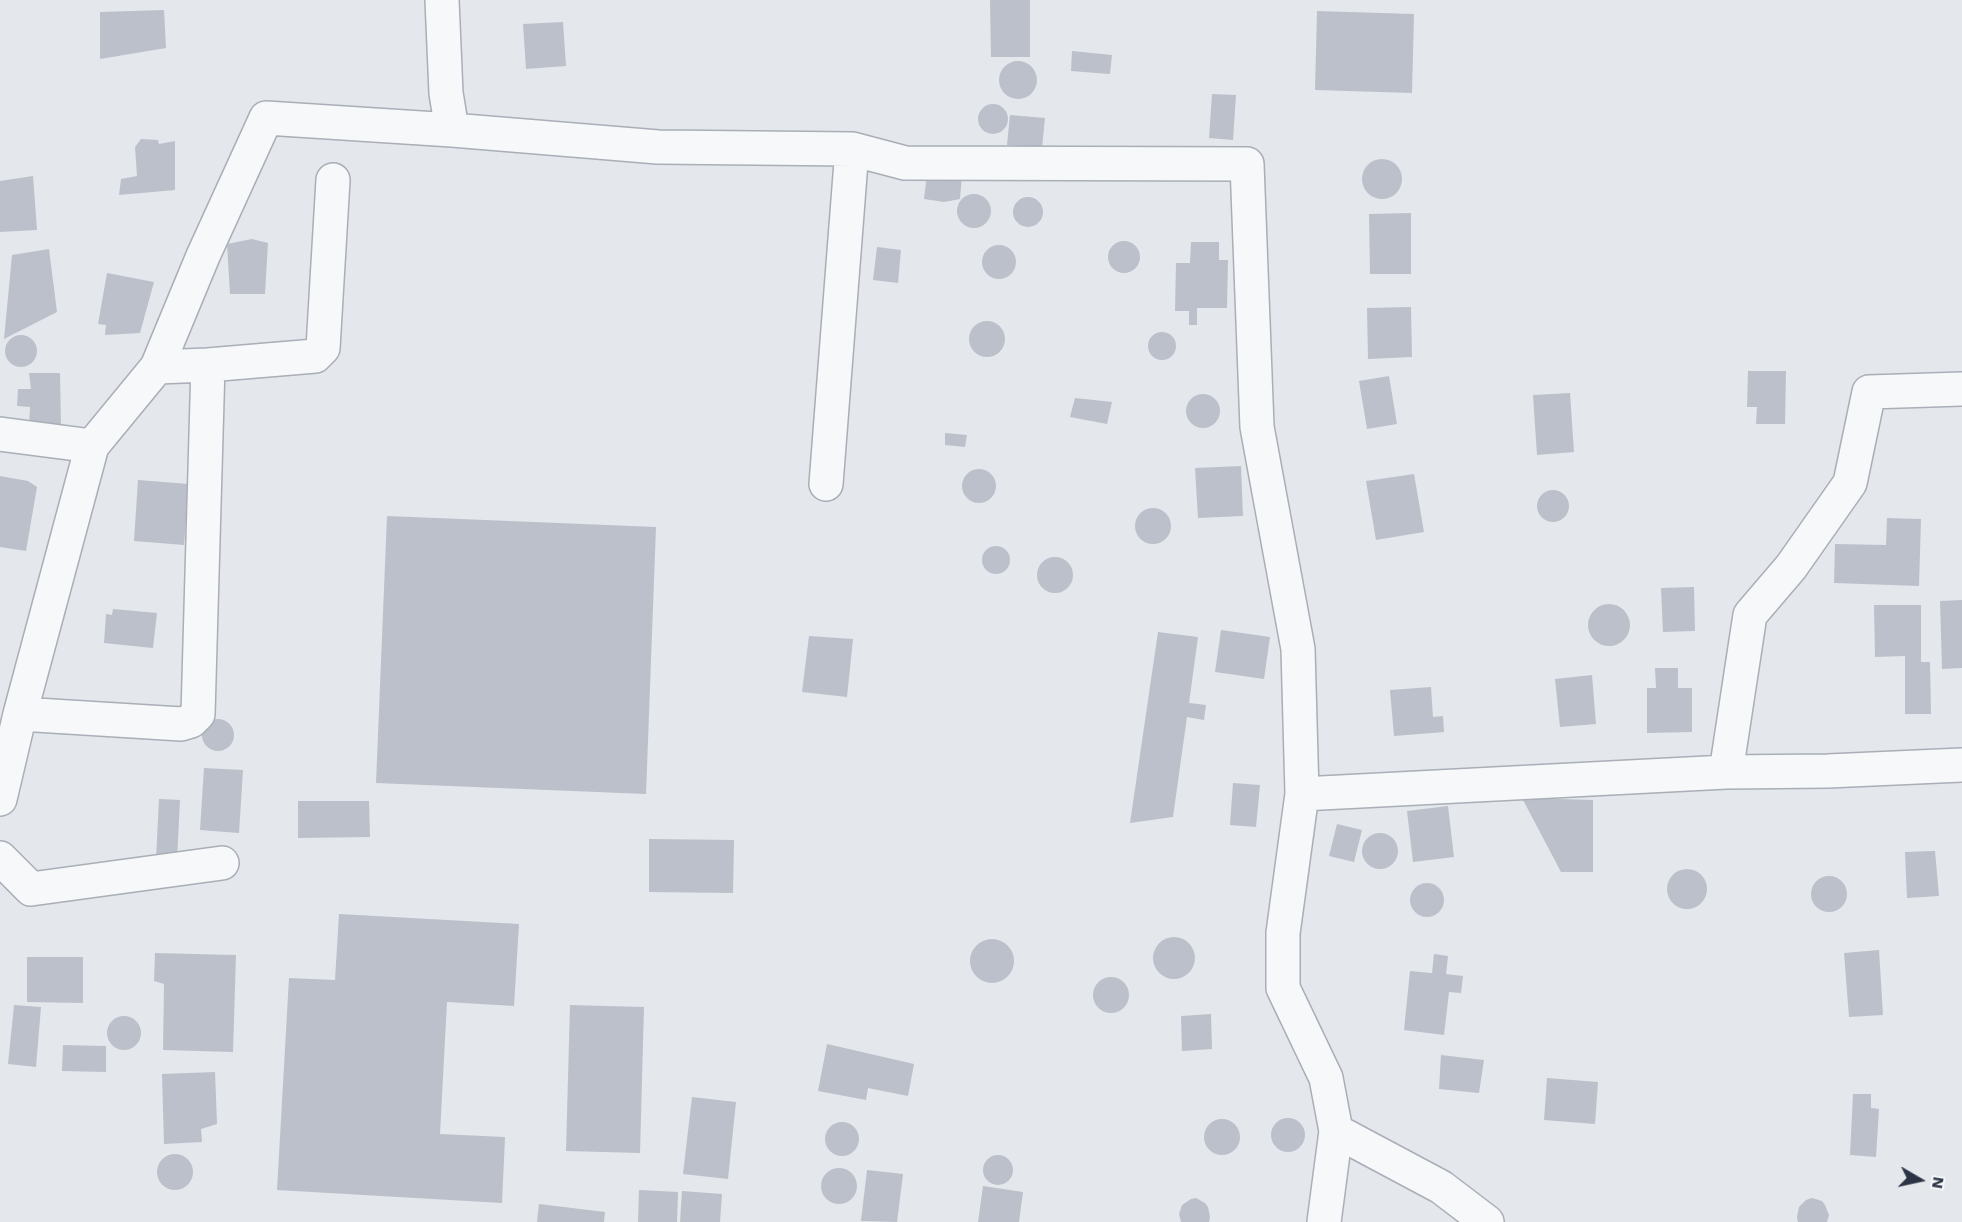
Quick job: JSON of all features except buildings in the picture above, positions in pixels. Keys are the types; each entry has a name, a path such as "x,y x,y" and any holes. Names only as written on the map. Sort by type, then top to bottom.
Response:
{"street":[{"path":"442,0 446,93 452,130"},
{"path":"0,799 20,714 92,447 157,368 203,256 266,118 658,147 852,149 904,163 1247,164 1257,427 1298,649 1302,794 1283,933 1283,988 1326,1078 1336,1131 1324,1222"},
{"path":"826,484 852,149"},
{"path":"157,368 315,356 323,348 333,180"},
{"path":"20,714 181,724 191,721 198,714 208,365"},
{"path":"1726,772 1750,615 1791,567 1850,483 1869,392 1962,389"},
{"path":"0,434 92,447"},
{"path":"1302,794 1726,772 1828,771 1962,765"},
{"path":"0,858 31,889 222,863"},
{"path":"1336,1131 1441,1187 1487,1222"}]}
